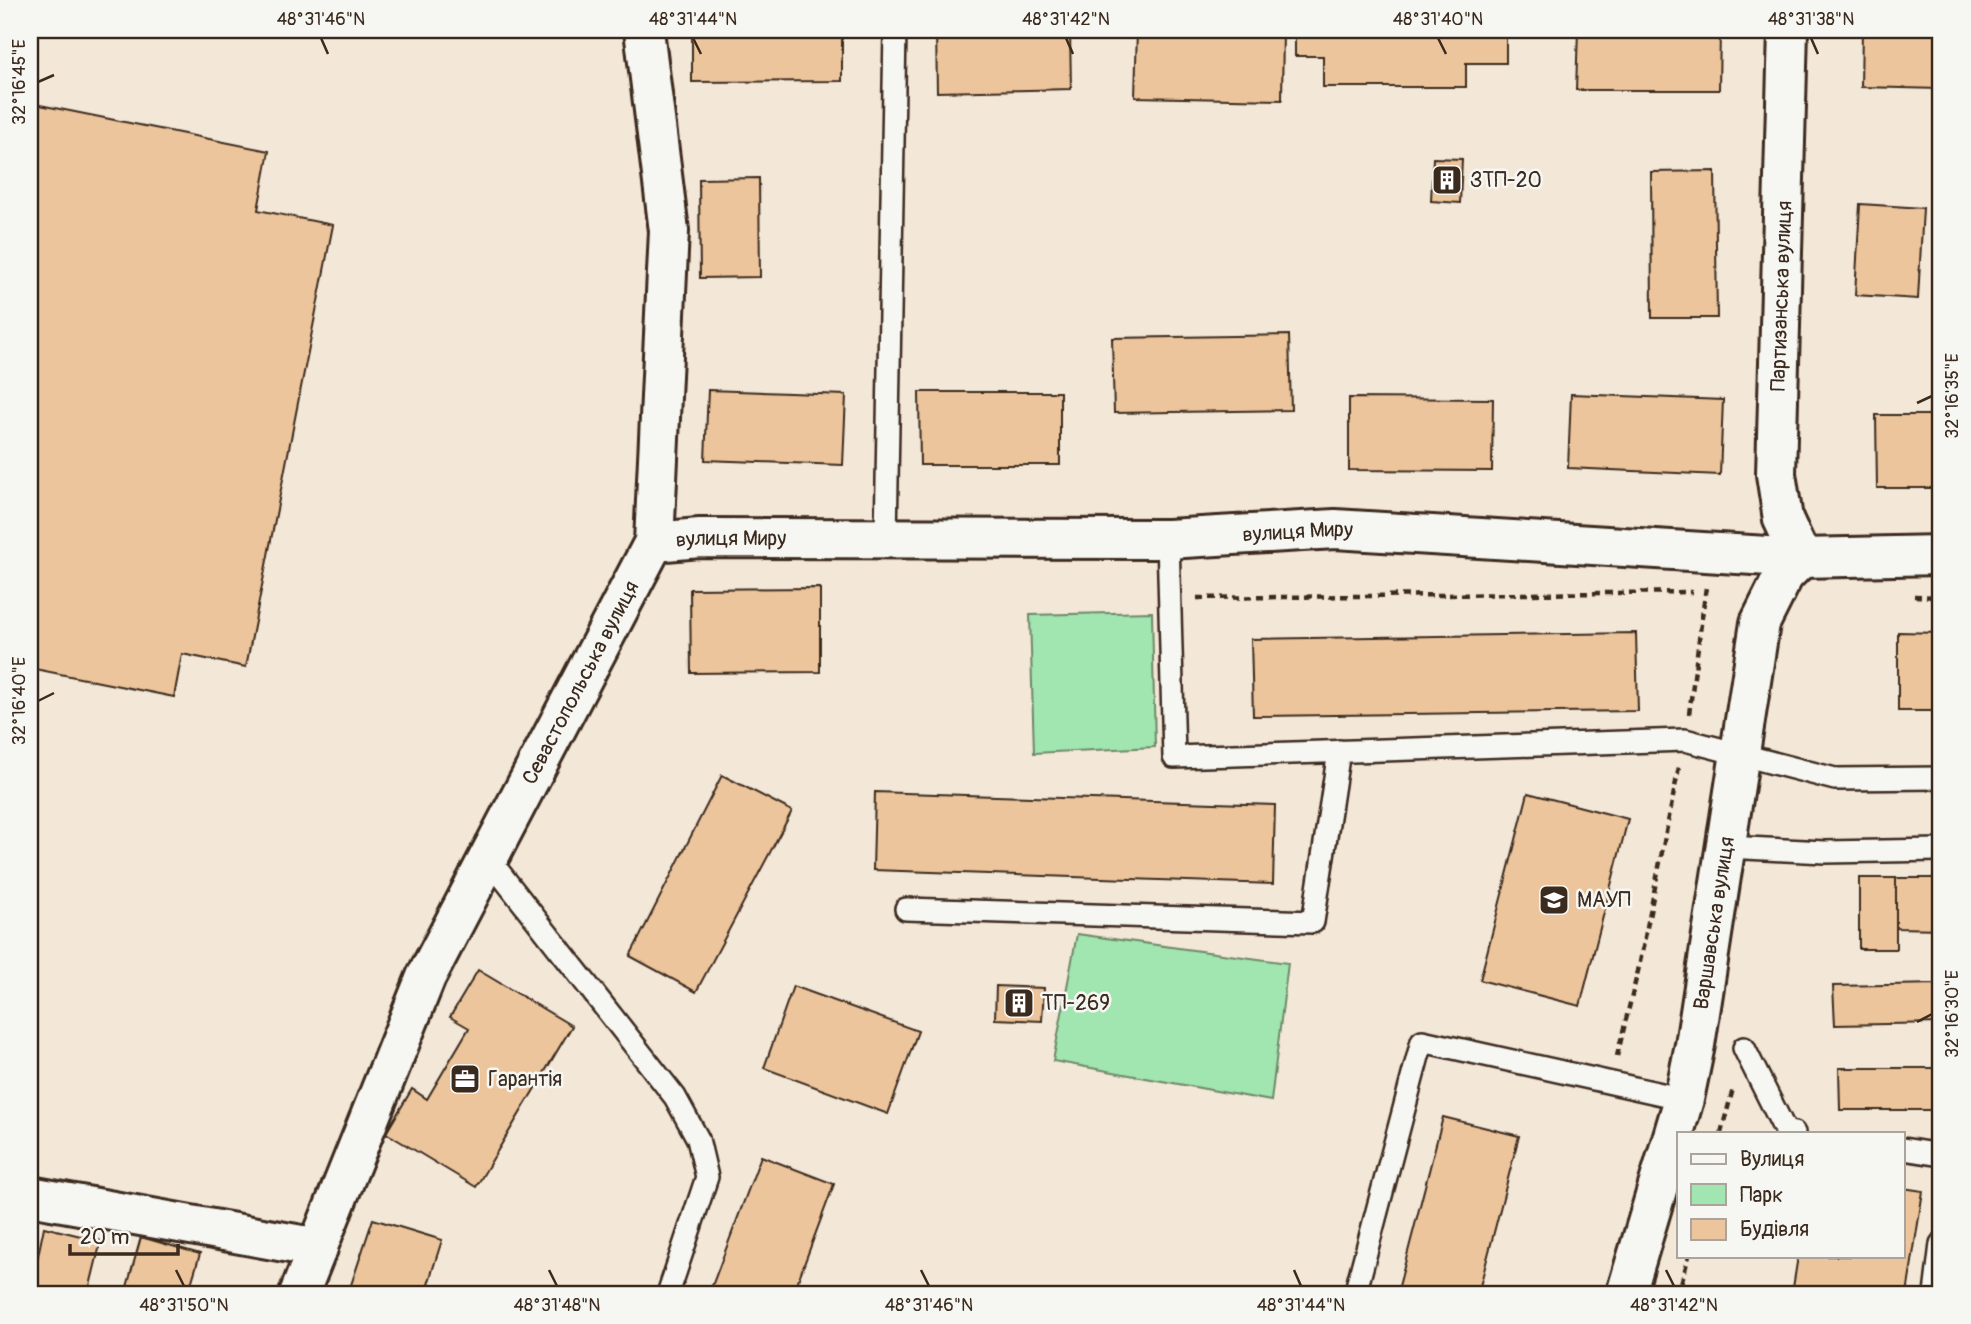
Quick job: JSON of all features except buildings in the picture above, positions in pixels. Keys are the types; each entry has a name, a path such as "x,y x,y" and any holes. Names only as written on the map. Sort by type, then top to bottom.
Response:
{"street":[{"name":"Севастопольська вулиця","path":"299,1294 426,977 654,542 668,231 644,30"},
{"name":"Партизанська вулиця","path":"1788,30 1776,474 1783,519 1801,558"},
{"name":"вулиця Миру","path":"654,542 700,538 1168,539 1335,529 1801,558 1941,555"},
{"name":"Варшавська вулиця","path":"1626,1294 1684,1099 1760,623 1784,575 1801,558"},
{"path":"30,1196 318,1248"}],"lane":[{"path":"886,538 895,30"},
{"path":"1168,539 1174,757 1685,740 1835,779 1941,778"},
{"path":"906,909 1313,922 1339,751"},
{"path":"1726,847 1825,852 1941,850"},
{"path":"488,858 675,1097 698,1139 707,1177 668,1294"},
{"path":"1355,1294 1422,1041 1684,1099"},
{"path":"1744,1048 1786,1132"},
{"path":"1904,1149 1941,1155"},
{"path":"1934,1294 1941,1244"}],"path":[{"path":"1610,1083 1639,967 1685,740 1711,552"},
{"path":"1171,599 1705,592 1773,595"},
{"path":"1913,596 1941,597"},
{"path":"1678,1294 1688,1258"}],"green space":[{"path":"1152,612 1155,747 1034,753 1030,615"},
{"path":"1077,934 1288,963 1271,1101 1053,1061"}],"place":[{"name":"ЗТП-20","path":"1447,180"},
{"name":"МАУП","path":"1554,900"},
{"name":"ТП-269","path":"1019,1003"},
{"name":"Гарантія","path":"465,1079"}]}
